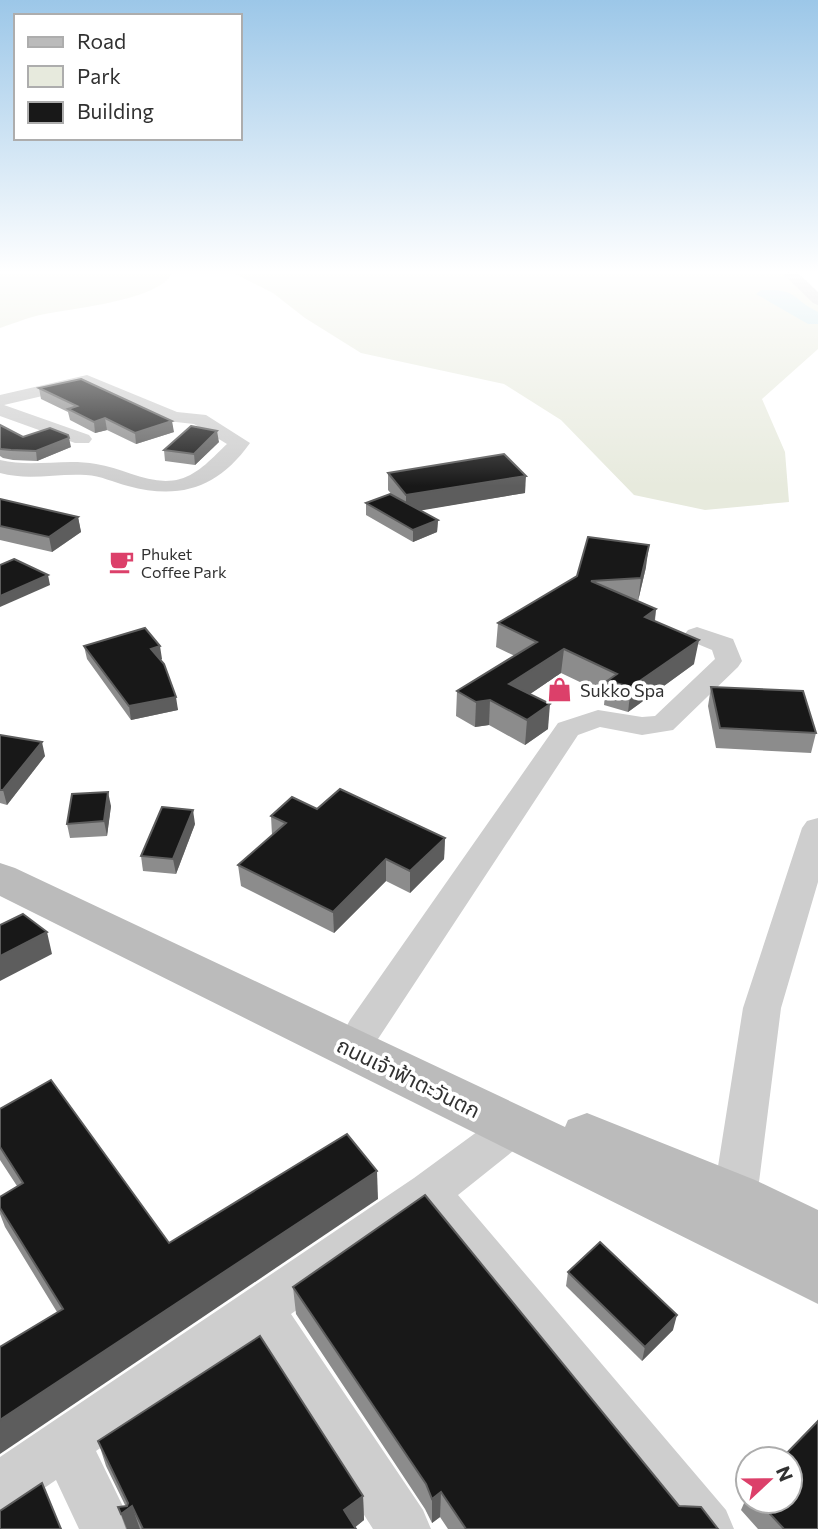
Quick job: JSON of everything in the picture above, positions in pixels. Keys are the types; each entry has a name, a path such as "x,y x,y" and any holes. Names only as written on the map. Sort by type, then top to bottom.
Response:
{"main road":[{"name":"ถนนเจ้าฟ้าตะวันตก","path":"0,857 518,1108 735,1198 818,1238"},
{"name":"ถนนเจ้าฟ้าตะวันตก","path":"0,878 818,1276"}],"street":[{"path":"0,401 88,380 174,417 199,419 240,443 202,478 183,486 159,489 92,469 17,473 0,467"},
{"path":"0,410 82,439"},
{"path":"363,1031 568,729 598,718 642,726 663,724 729,661 724,645 697,635"},
{"path":"735,1198 762,1008 818,828"},
{"path":"0,1488 429,1192 514,1127"},
{"path":"429,1192 708,1529"},
{"path":"260,1309 404,1529"},
{"path":"65,1443 107,1529"}],"green space":[{"path":"346,343 818,343 818,349 762,399 785,452 789,502 705,510 634,495 561,420 504,384 361,353"}],"building":[{"path":"81,379 172,421 135,433 105,418 94,422 68,409 77,406 39,388"},
{"path":"0,425 23,437 50,428 68,435 69,438 36,451 1,449"},
{"path":"191,426 217,431 194,454 164,450"},
{"path":"504,454 526,476 406,495 388,473"},
{"path":"390,494 438,520 413,530 366,503"},
{"path":"0,499 78,517 49,537 0,526"},
{"path":"588,537 649,545 641,578 591,581 656,609 645,617 699,640 631,687 607,681 617,674 564,649 509,684 550,704 527,720 490,700 476,702 457,691 537,642 498,623 577,576"},
{"path":"14,559 48,575 0,596 0,565"},
{"path":"145,628 160,646 151,649 164,664 176,697 129,706 84,646"},
{"path":"711,687 803,691 816,733 720,728"},
{"path":"0,735 42,742 3,790 0,790"},
{"path":"340,789 445,838 410,871 386,859 333,912 238,865 286,823 271,816 292,797 317,809"},
{"path":"108,792 104,821 67,824 72,794"},
{"path":"162,807 193,810 173,859 141,856"},
{"path":"23,914 47,932 0,956 0,925"},
{"path":"51,1080 169,1243 347,1134 377,1171 0,1420 0,1347 63,1309 0,1208 0,1197 23,1183 0,1147 0,1109"},
{"path":"425,1195 679,1506 701,1507 718,1529 466,1529 441,1492 432,1499 426,1484 293,1287"},
{"path":"600,1242 677,1315 645,1347 568,1272"},
{"path":"260,1336 363,1496 344,1510 356,1529 143,1529 132,1506 121,1514 118,1507 127,1506 128,1503 98,1441"},
{"path":"818,1421 818,1529 784,1529 771,1515 804,1515 804,1445 795,1445"},
{"path":"42,1483 61,1529 0,1529 0,1511"}],"place":[{"name":"Phuket Coffee Park","path":"121,562"},
{"name":"Sukko Spa","path":"560,690"}]}
